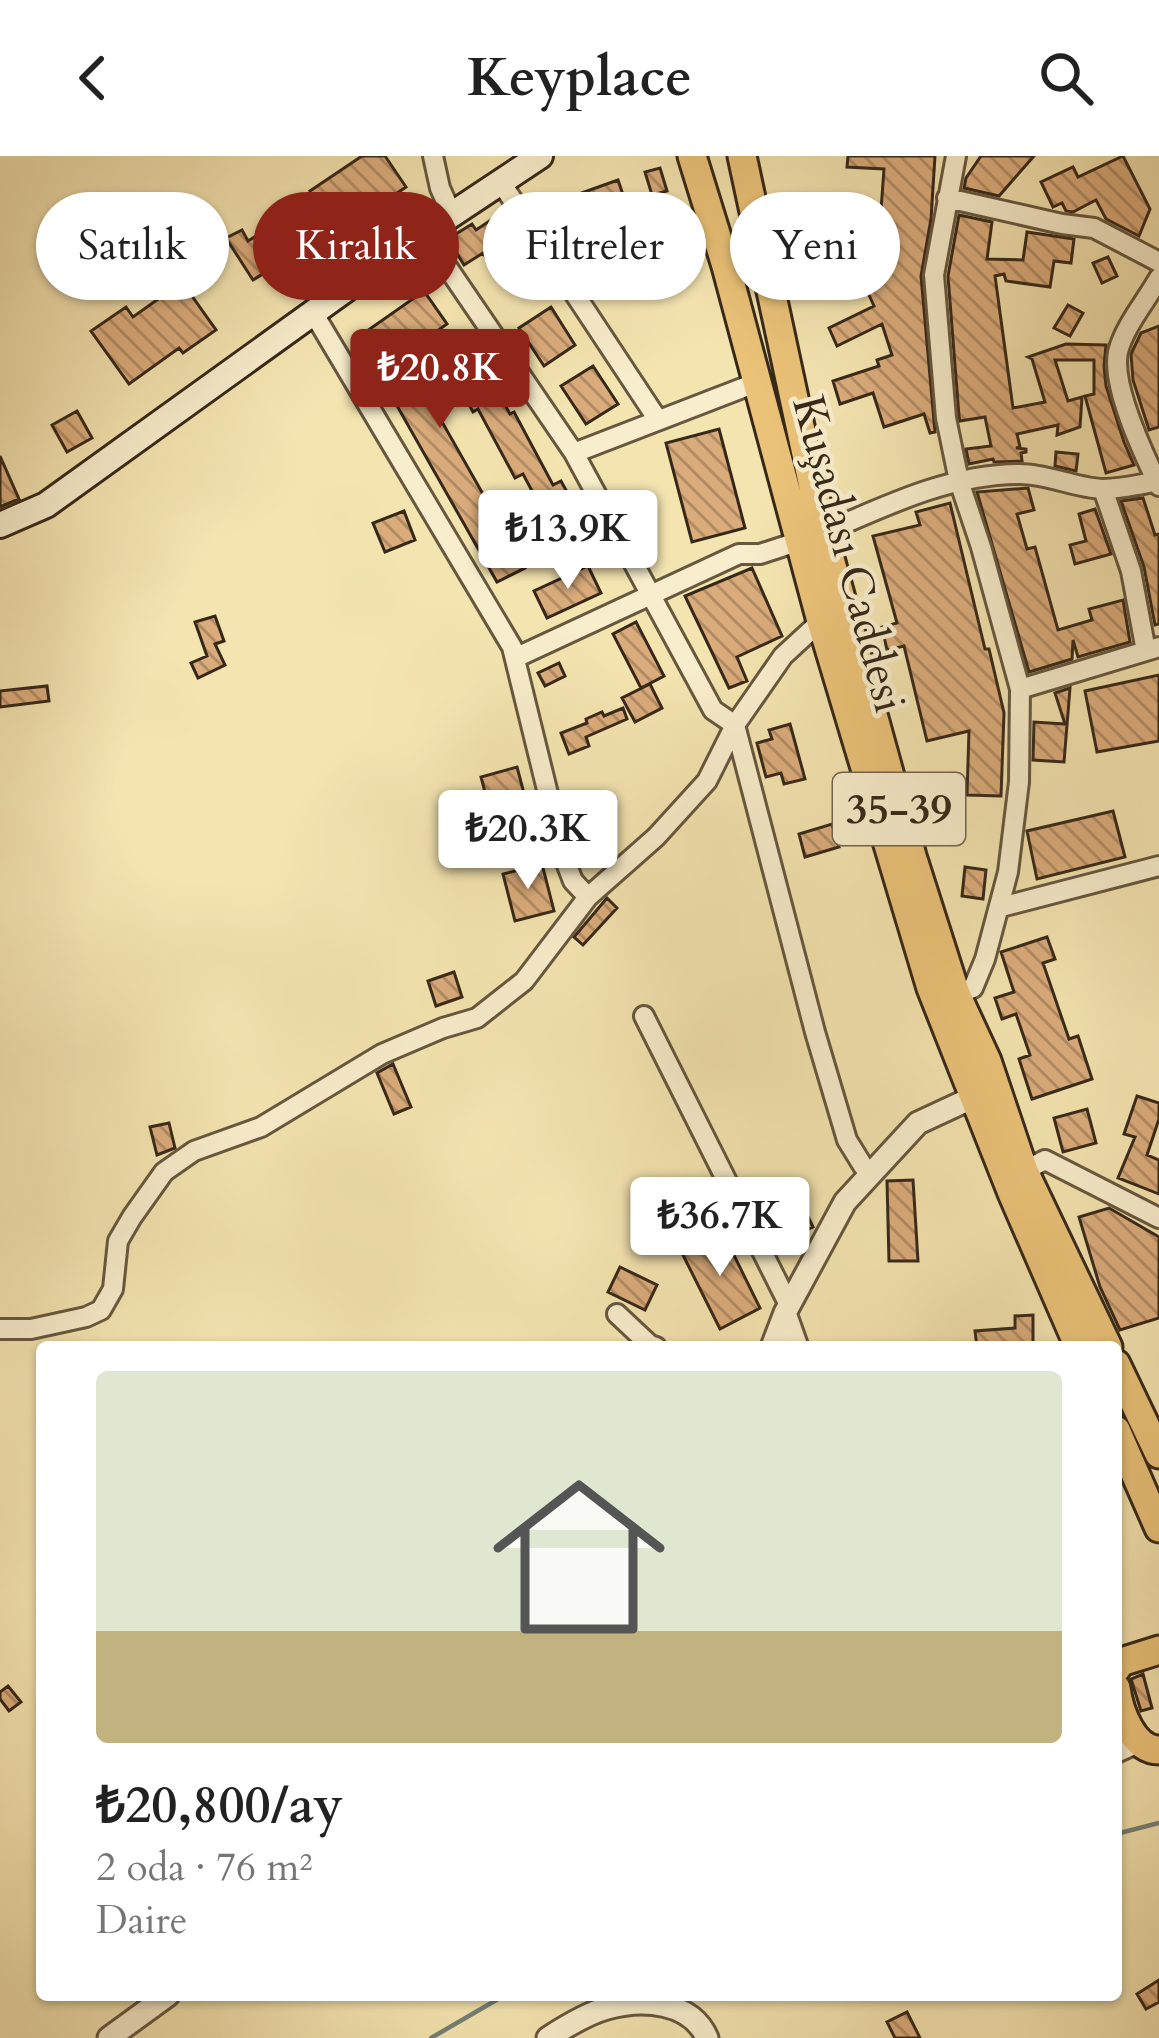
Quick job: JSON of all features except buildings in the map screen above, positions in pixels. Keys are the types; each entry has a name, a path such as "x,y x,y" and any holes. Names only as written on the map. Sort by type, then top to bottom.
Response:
{"main road":[{"path":"681,156 697,169"},
{"name":"Kuşadası Caddesi","path":"742,156 812,537 821,621 931,988 1076,1341"},
{"path":"459,210 535,158"},
{"name":"Kuşadası Caddesi","path":"697,169 758,382 812,537 956,994 987,1061 1024,1171 1105,1341"},
{"path":"0,525 46,505 333,300"},
{"path":"1122,1377 1159,1454"},
{"path":"1122,1444 1159,1528"},
{"path":"1122,1662 1159,1650"},
{"path":"1122,1711 1138,1749"}],"street":[{"path":"433,156 442,192"},
{"path":"956,156 934,275 946,418 959,481 1020,689 1018,782 1001,907 973,988 956,994"},
{"path":"500,181 658,421"},
{"path":"947,198 1094,228 1159,262"},
{"path":"515,658 739,554 760,554 812,537 959,481 1025,474 1103,489 1158,483 1136,435 1116,364 1119,347 1159,278"},
{"path":"459,284 574,453 713,710 735,724 814,1032 847,1140 872,1173"},
{"path":"314,314 515,658 563,855 573,881 588,897"},
{"path":"574,453 758,382"},
{"path":"1020,689 1152,649 1103,489"},
{"path":"0,1329 31,1329 101,1310 113,1289 118,1241 132,1216 164,1172 194,1151 261,1127 382,1054 477,1018 524,980 588,897 656,837 707,781 735,724 783,656 821,621"},
{"path":"1001,907 1159,866"},
{"path":"644,1016 787,1309 795,1341"},
{"path":"774,1341 845,1202 918,1123 974,1097"},
{"path":"1024,1171 1045,1160 1159,1218"},
{"path":"617,1314 646,1341"},
{"path":"109,2038 160,2001"},
{"path":"548,2038 605,2008 650,2003 688,2013 707,2038"}],"waterway":[{"path":"1122,1832 1159,1823"},
{"path":"431,2038 495,2001"}]}
